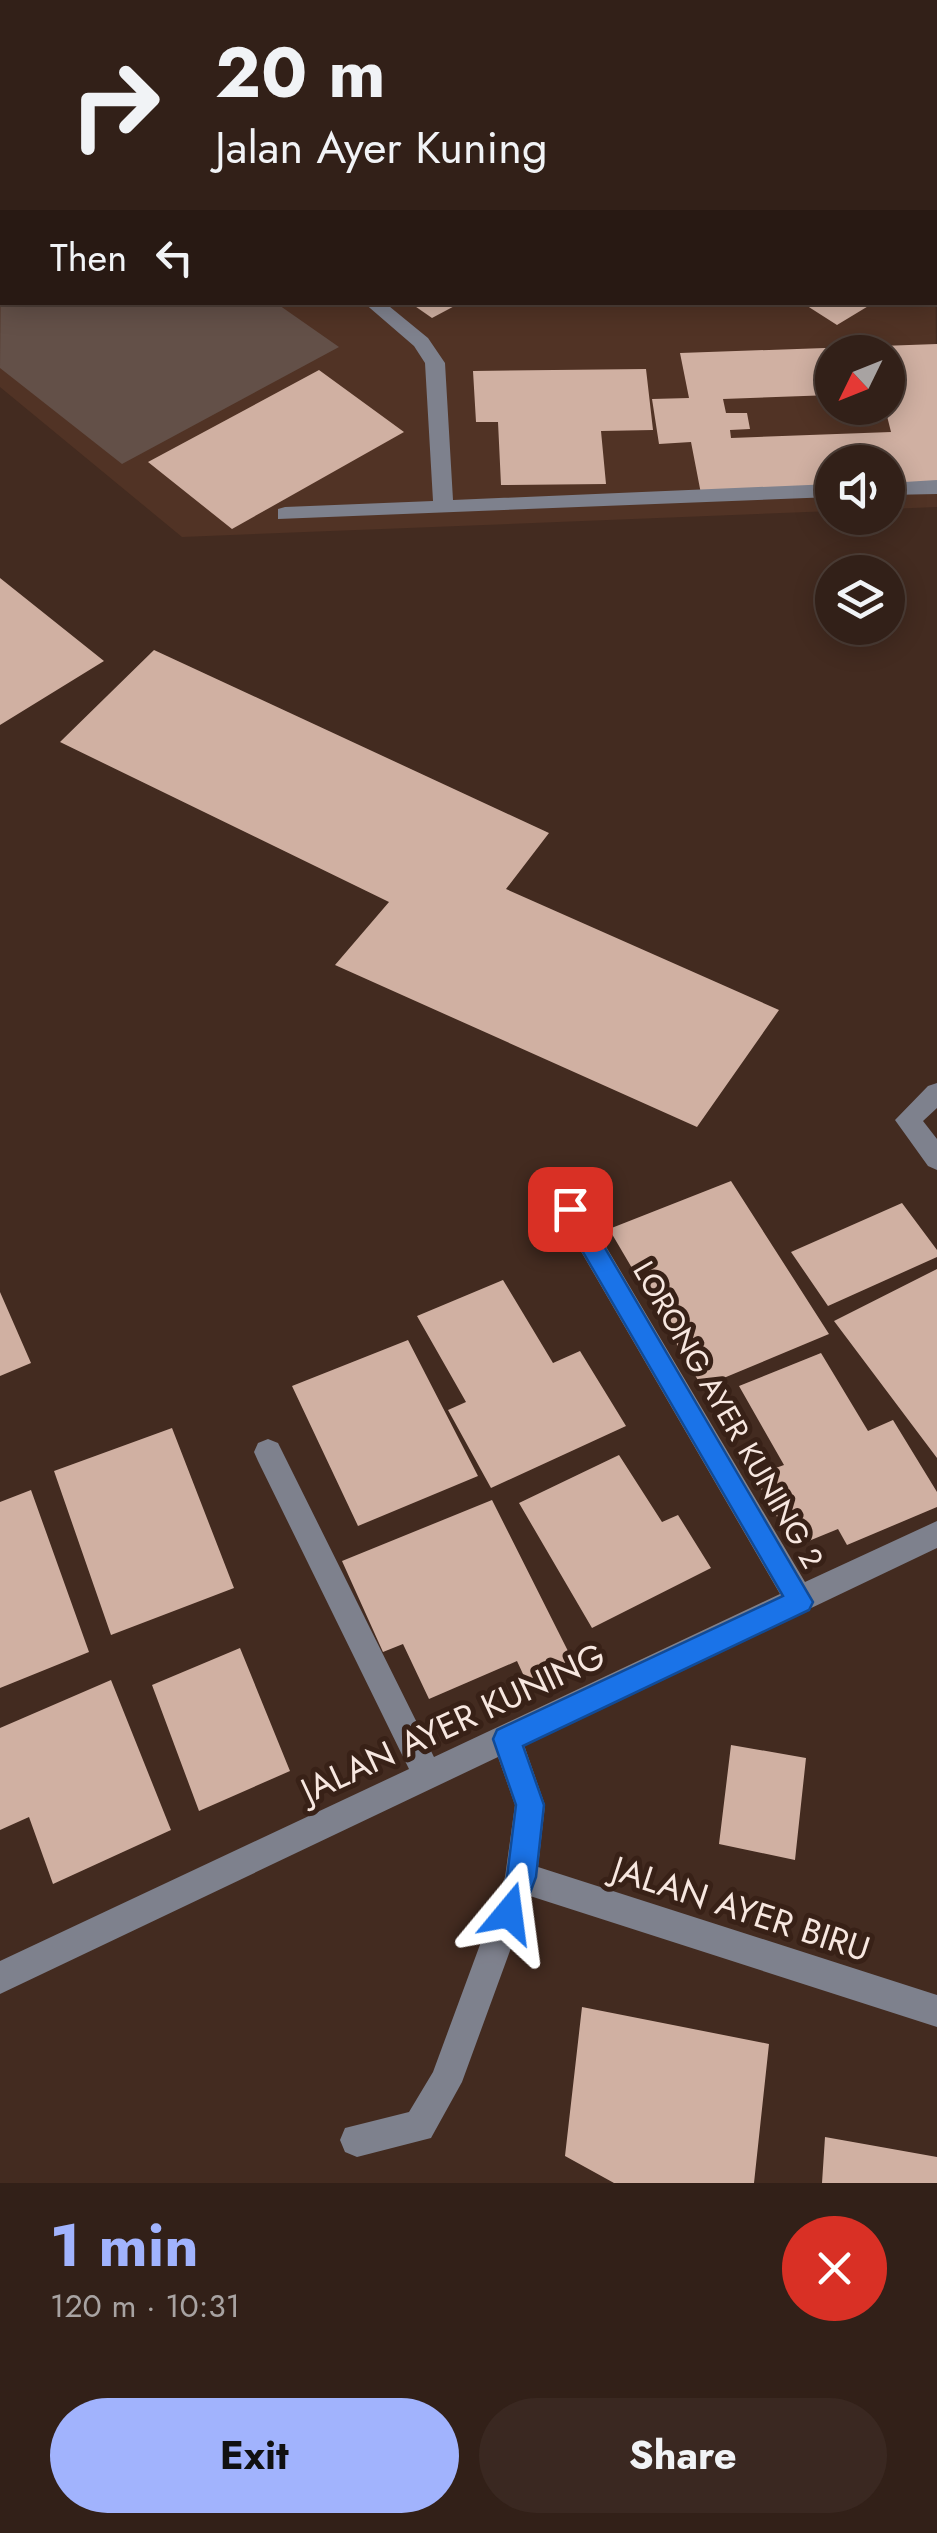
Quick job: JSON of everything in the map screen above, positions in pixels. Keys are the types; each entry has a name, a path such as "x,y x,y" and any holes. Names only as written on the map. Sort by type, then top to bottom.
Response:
{"street":[{"path":"376,305 422,342 435,363 443,505"},
{"path":"905,488 937,487"},
{"path":"285,514 815,491"},
{"path":"937,1093 908,1120 937,1159"},
{"name":"LORONG AYER KUNING 2","path":"570,1209 800,1602"},
{"path":"268,1452 428,1776"},
{"name":"JALAN AYER KUNING","path":"1,1974 800,1602 937,1534"},
{"path":"357,2140 418,2126 446,2082 521,1877 530,1805 506,1739"},
{"name":"JALAN AYER BIRU","path":"521,1877 937,2011"}],"shaded area":[{"path":"0,305 936,305 937,507 905,508 905,445 815,445 815,512 182,537 0,387"},
{"path":"1,305 279,305 339,347 122,464 0,368"}],"building":[{"path":"413,305 456,305 432,318"},
{"path":"806,305 870,305 837,325"},
{"path":"937,344 937,490 905,491 905,445 815,445 815,495 702,499 691,442 659,444 652,399 689,398 680,353 815,348 815,396 723,399 726,413 747,413 750,429 730,430 731,438 891,432 889,425 905,425 905,345"},
{"path":"646,369 653,430 601,431 606,484 501,485 498,422 476,422 473,371"},
{"path":"319,370 404,432 232,529 148,462"},
{"path":"0,578 104,661 0,725"},
{"path":"154,650 549,833 506,889 779,1010 697,1127 335,965 389,902 60,742"},
{"path":"731,1181 829,1334 702,1387 609,1229"},
{"path":"902,1203 937,1250 937,1257 828,1306 791,1252"},
{"path":"937,1269 937,1458 834,1321"},
{"path":"503,1280 553,1363 580,1351 626,1426 491,1488 448,1410 466,1402 417,1316"},
{"path":"0,1292 31,1363 0,1376"},
{"path":"408,1340 478,1476 358,1526 292,1386"},
{"path":"821,1353 868,1431 893,1420 937,1492 937,1507 847,1545 838,1529 794,1547 754,1476 784,1465 739,1386"},
{"path":"172,1428 234,1588 111,1635 54,1471"},
{"path":"619,1455 662,1522 678,1515 711,1568 592,1628 519,1503"},
{"path":"31,1490 89,1652 0,1688 0,1502"},
{"path":"492,1500 575,1665 528,1685 517,1661 429,1699 403,1644 383,1652 342,1561"},
{"path":"240,1648 290,1771 199,1811 152,1685"},
{"path":"111,1680 171,1830 53,1884 29,1817 0,1830 0,1728"},
{"path":"731,1745 806,1758 795,1860 719,1844"},
{"path":"582,2007 769,2044 754,2183 614,2183 565,2156"},
{"path":"825,2137 937,2157 937,2183 822,2183"}],"route":[{"path":"509,1913 521,1877 530,1805 506,1739 800,1602 570,1209"}]}
